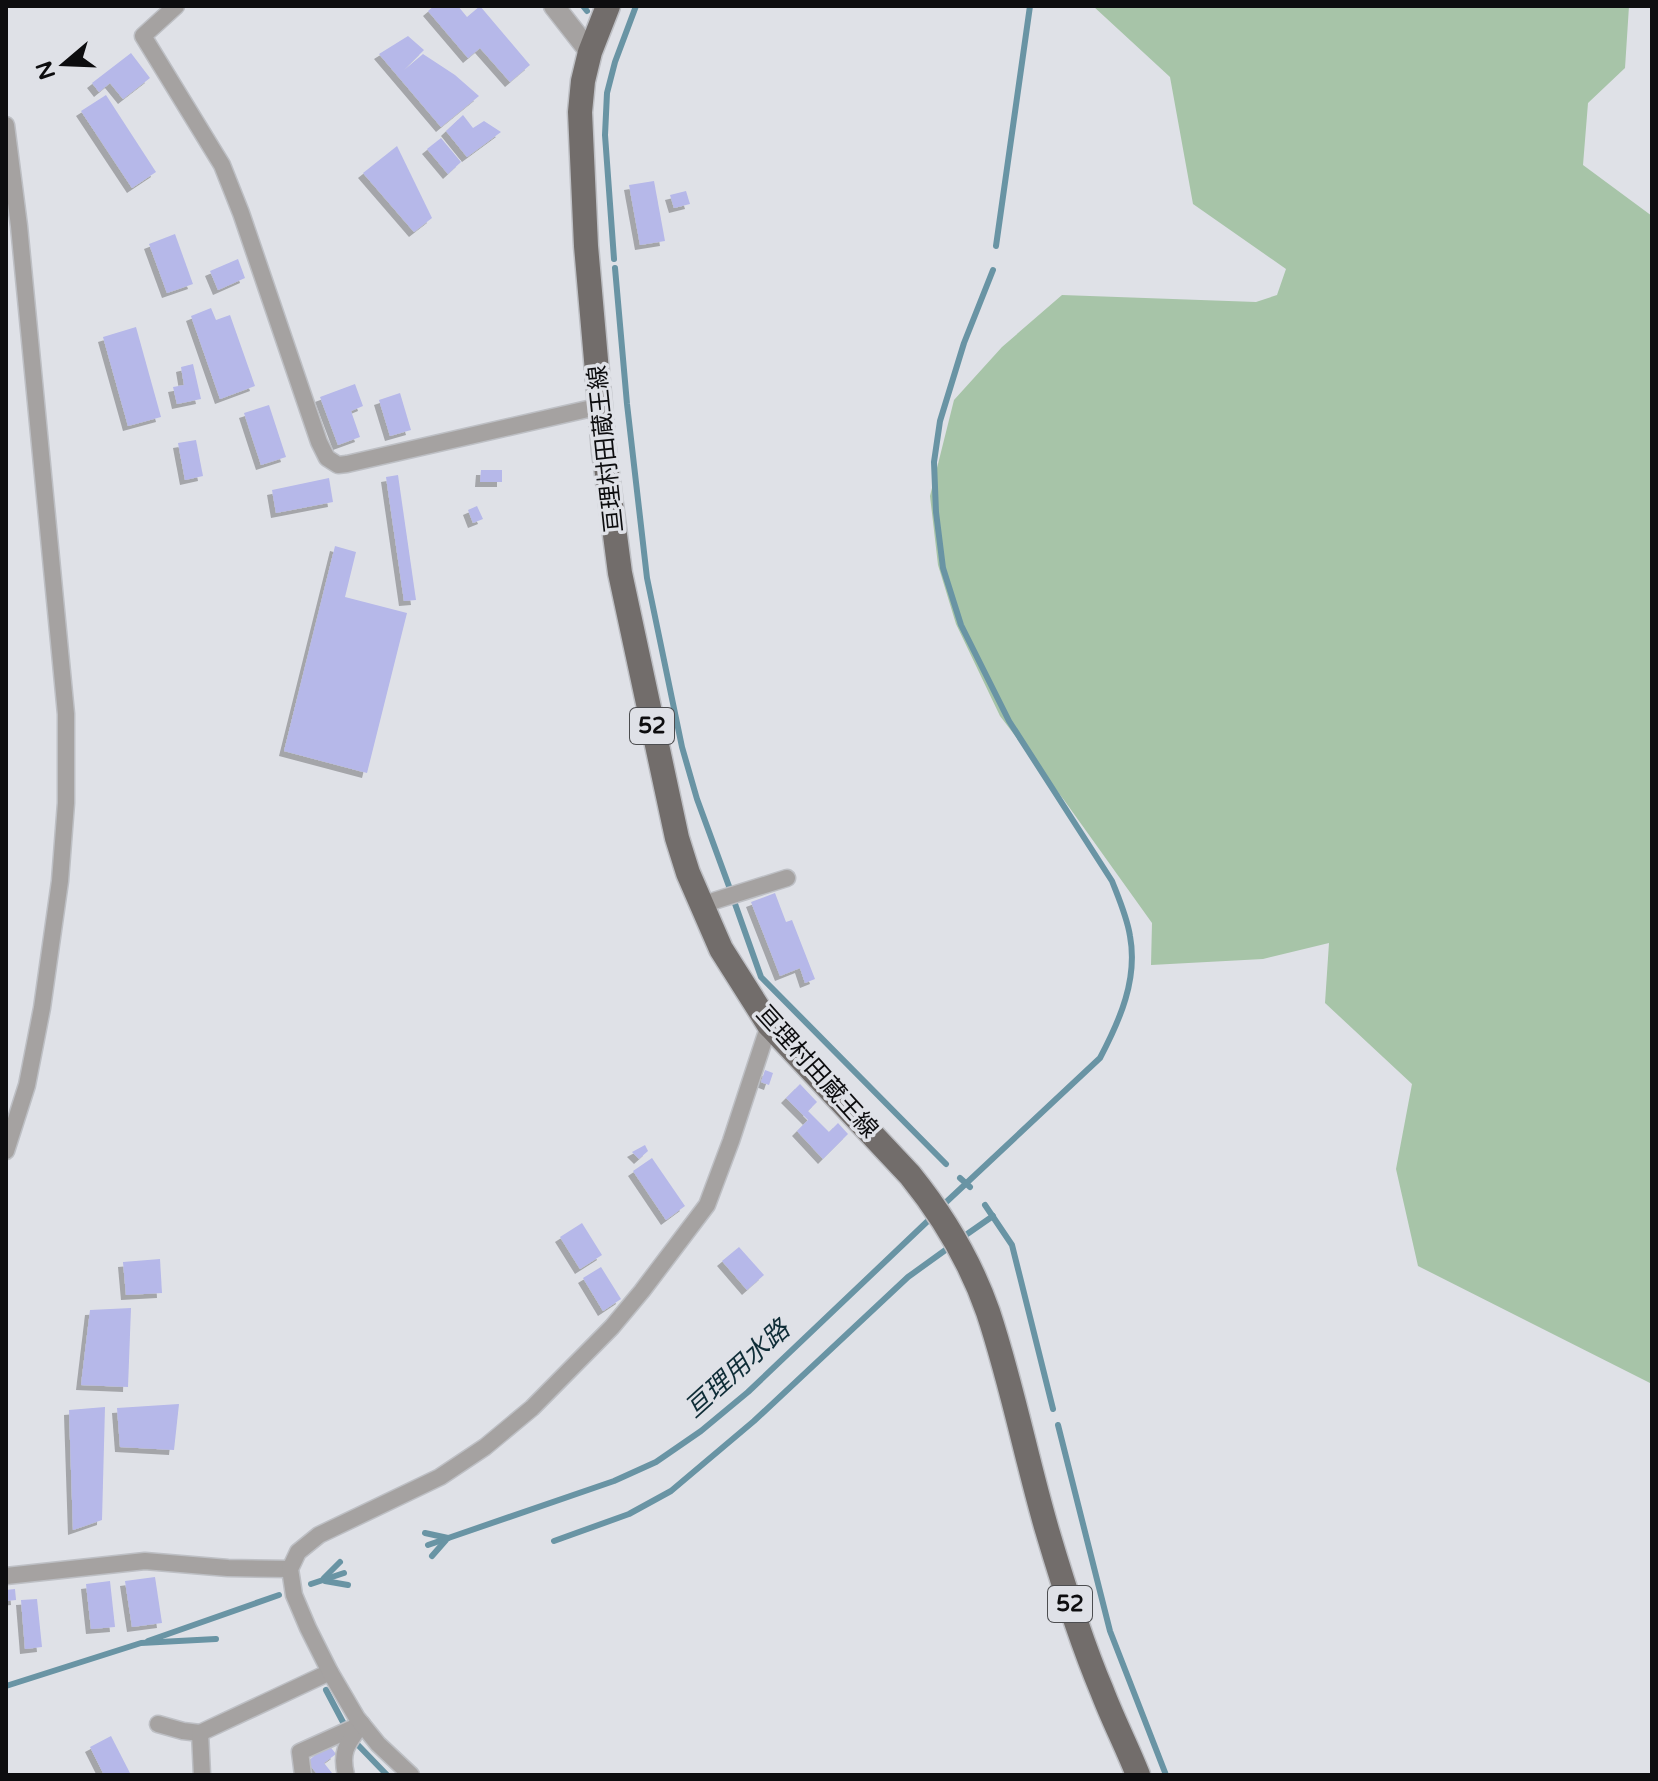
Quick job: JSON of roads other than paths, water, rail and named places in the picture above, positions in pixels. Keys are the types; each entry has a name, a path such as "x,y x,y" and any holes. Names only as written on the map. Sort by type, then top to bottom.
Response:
{"main road":[{"name":"亘理村田蔵王線","path":"608,6 590,52 580,112 586,255 610,505 620,573 677,838 721,949 769,1025 926,1194 966,1260 987,1310 1074,1619 1138,1775"}],"street":[{"path":"176,6 143,36 222,165 327,458 338,465 347,464 601,406"},
{"path":"554,6 590,52"},
{"path":"6,125 61,646 66,714 66,803 60,881 42,1008 27,1085 6,1151"},
{"path":"701,905 787,878"},
{"path":"411,1775 362,1724 330,1672 294,1595 290,1569 298,1552 319,1535 440,1477 485,1447 532,1408 612,1327 707,1205 769,1025"},
{"path":"6,1576 145,1561 228,1568 290,1569"},
{"path":"158,1724 200,1733 330,1672"},
{"path":"303,1775 300,1752 362,1724"},
{"path":"346,1775 343,1763 345,1747 362,1724"},
{"path":"200,1733 202,1775"}],"waterway":[{"path":"583,6 587,11"},
{"path":"614,259 605,135 607,93 636,6"},
{"path":"996,246 1030,6"},
{"path":"615,268 647,578 682,747 697,799 730,889"},
{"path":"942,1206 1100,1058 1126,999 1132,968 1129,929 1112,881 1009,721 961,625 943,568 934,462 940,421 964,343 993,270"},
{"path":"734,901 761,977 946,1164"},
{"name":"亘理用水路","path":"960,1178 970,1187"},
{"path":"985,1205 1012,1245 1053,1409"},
{"path":"960,1239 993,1216"},
{"name":"亘理用水路","path":"428,1545 614,1481 656,1462 701,1431 748,1392 932,1217"},
{"path":"554,1541 629,1514 671,1491 754,1421 908,1277 951,1246"},
{"path":"1058,1425 1110,1631 1166,1775"},
{"path":"425,1533 448,1538"},
{"path":"432,1556 446,1540"},
{"path":"324,1578 340,1562"},
{"path":"311,1584 344,1573"},
{"path":"325,1581 348,1585"},
{"path":"148,1641 279,1595"},
{"name":"亘理用水路","path":"6,1686 141,1643 216,1639"},
{"name":"亘理用水路","path":"326,1690 344,1724"},
{"name":"亘理用水路","path":"358,1745 387,1775"}]}
